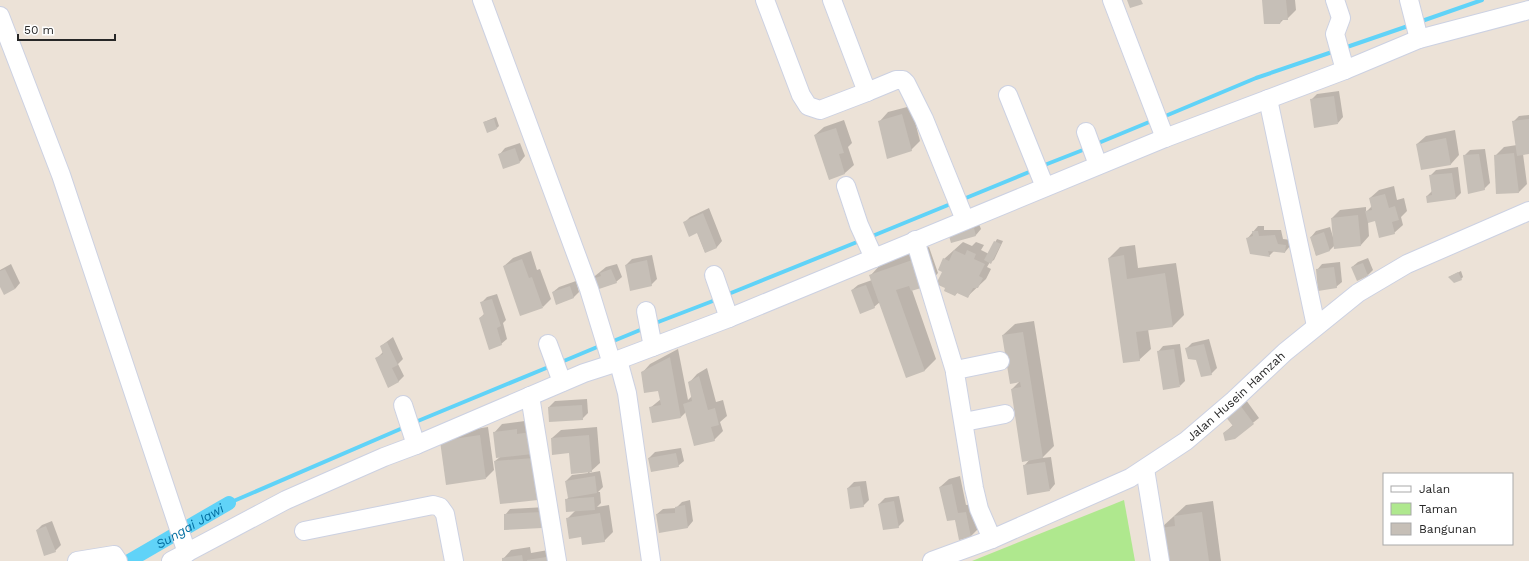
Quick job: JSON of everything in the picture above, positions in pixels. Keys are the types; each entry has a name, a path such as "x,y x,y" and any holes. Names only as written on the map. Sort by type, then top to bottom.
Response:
{"street":[{"path":"482,0 627,393 651,561"},
{"path":"765,0 802,95 808,106 820,110 896,80 903,80 924,119 963,216"},
{"path":"832,0 867,92"},
{"path":"1112,0 1165,137"},
{"path":"1335,0 1341,18 1335,34 1343,67"},
{"path":"1411,5 1419,38"},
{"path":"0,16 60,175 176,524 178,556 286,500 384,457 414,442 530,396 560,378 653,345 872,254 914,240 963,216 1044,184 1096,160 1165,137 1268,99 1343,67 1419,38 1529,10"},
{"path":"1008,95 1044,184"},
{"path":"1268,99 1316,326"},
{"path":"1086,132 1096,160"},
{"path":"846,186 859,225 872,254"},
{"name":"Jalan Husein Hamzah","path":"932,561 992,540 1130,478 1186,441 1234,400 1285,352 1358,293 1407,264 1529,211"},
{"path":"914,240 955,371 975,495 979,509 992,540"},
{"path":"716,279 728,315"},
{"path":"647,315 653,345"},
{"path":"549,348 560,378"},
{"path":"955,371 968,366 1000,361"},
{"path":"530,396 557,561"},
{"path":"404,410 414,442"},
{"path":"964,422 1005,414"},
{"path":"1145,469 1160,561"},
{"path":"304,531 433,505 440,507 445,514 454,561"},
{"path":"77,561 116,558"}],"green space":[{"path":"1124,500 1135,561 972,561"}],"building":[{"path":"1127,0 1141,0 1143,4 1130,8"},
{"path":"1262,0 1286,0 1288,20 1281,20 1280,24 1264,24"},
{"path":"1334,96 1338,124 1314,128 1310,99"},
{"path":"902,114 912,151 887,159 878,121"},
{"path":"494,119 497,129 487,133 483,122"},
{"path":"1529,119 1529,154 1517,156 1512,121"},
{"path":"836,128 844,153 839,154 845,174 829,180 814,135"},
{"path":"1446,138 1451,165 1421,170 1416,144"},
{"path":"515,148 520,163 503,169 498,154"},
{"path":"1514,153 1519,193 1496,194 1494,155"},
{"path":"1479,154 1485,190 1468,194 1463,155"},
{"path":"1452,173 1456,199 1427,203 1426,196 1432,195 1429,175"},
{"path":"1385,194 1389,208 1395,206 1399,220 1392,222 1395,234 1379,238 1375,221 1368,223 1365,211 1372,210 1369,198"},
{"path":"703,213 717,248 705,253 697,233 689,237 683,222"},
{"path":"1358,215 1361,246 1334,249 1331,218"},
{"path":"974,228 976,236 951,243 949,236"},
{"path":"1252,231 1258,231 1259,236 1275,235 1278,244 1286,245 1285,253 1268,251 1270,257 1250,254 1246,238 1253,236"},
{"path":"1324,232 1330,251 1316,256 1310,237"},
{"path":"994,241 1001,244 991,264 984,260"},
{"path":"954,250 965,255 967,250 976,254 974,259 985,264 979,276 983,278 978,288 973,288 968,298 957,293 955,296 944,291 945,288 936,284 942,272 938,270 943,258 949,261"},
{"path":"1124,255 1127,279 1165,273 1173,327 1136,332 1140,361 1123,363 1108,258"},
{"path":"918,258 928,286 911,291 909,286 896,290 925,371 906,378 869,275"},
{"path":"522,259 529,278 532,277 543,308 520,316 503,266"},
{"path":"647,260 652,286 630,291 625,265"},
{"path":"1363,263 1368,276 1357,281 1351,267"},
{"path":"1334,267 1337,288 1318,291 1316,269"},
{"path":"5,269 15,289 4,295 0,287 0,271"},
{"path":"611,269 617,283 593,291 589,280 601,276 600,273"},
{"path":"1458,272 1462,280 1454,283 1448,277"},
{"path":"866,285 875,308 860,314 851,290"},
{"path":"570,286 574,298 556,305 552,292"},
{"path":"492,299 501,326 497,328 502,345 489,350 479,318 484,315 480,302"},
{"path":"1023,332 1043,458 1022,462 1011,389 1021,387 1020,382 1010,384 1002,335"},
{"path":"387,342 398,365 392,368 399,382 388,388 375,358 383,354 380,346"},
{"path":"1204,344 1212,375 1201,377 1196,360 1188,359 1185,348"},
{"path":"1174,349 1180,387 1163,390 1157,351"},
{"path":"670,357 681,418 652,423 649,407 661,405 658,391 644,393 641,372"},
{"path":"699,376 708,410 715,408 719,425 711,427 715,441 694,446 683,404 692,401 688,382"},
{"path":"582,405 583,420 549,422 548,407"},
{"path":"1240,405 1254,424 1235,439 1225,441 1223,433 1233,426 1225,416"},
{"path":"517,429 517,434 531,432 533,454 496,458 493,432"},
{"path":"480,435 486,479 446,485 440,441"},
{"path":"589,435 592,472 571,474 569,453 552,455 551,438"},
{"path":"676,453 679,467 651,472 648,458"},
{"path":"534,458 538,500 500,504 494,461"},
{"path":"1045,462 1050,491 1027,495 1023,465"},
{"path":"595,476 597,493 568,498 565,481"},
{"path":"952,484 958,513 966,512 971,537 959,540 955,520 947,521 939,487"},
{"path":"860,486 864,507 850,509 847,488"},
{"path":"594,497 595,510 566,512 565,499"},
{"path":"894,501 899,528 883,530 878,504"},
{"path":"685,505 688,528 659,533 656,514 675,513 675,507"},
{"path":"541,512 542,528 504,530 504,514"},
{"path":"1202,512 1209,561 1165,561 1160,528 1175,526 1174,516"},
{"path":"600,513 605,542 582,545 581,537 569,539 566,518"},
{"path":"46,526 56,552 44,556 36,530"},
{"path":"522,555 523,561 502,561 502,558"},
{"path":"546,557 547,561 527,561 527,560"}],"waterway":[{"path":"1419,22 1482,0"},
{"path":"1344,48 1411,25"},
{"path":"1163,117 1256,78 1335,51"},
{"path":"1096,144 1154,120"},
{"path":"1042,166 1088,148"},
{"path":"961,200 1034,170"},
{"path":"870,237 953,203"},
{"path":"726,295 862,240"},
{"path":"653,324 718,299"},
{"path":"611,342 645,328"},
{"path":"559,363 602,345"},
{"path":"413,423 551,366"},
{"path":"229,503 405,427"},
{"name":"Sungai Jawi","path":"129,561 229,503"}]}
